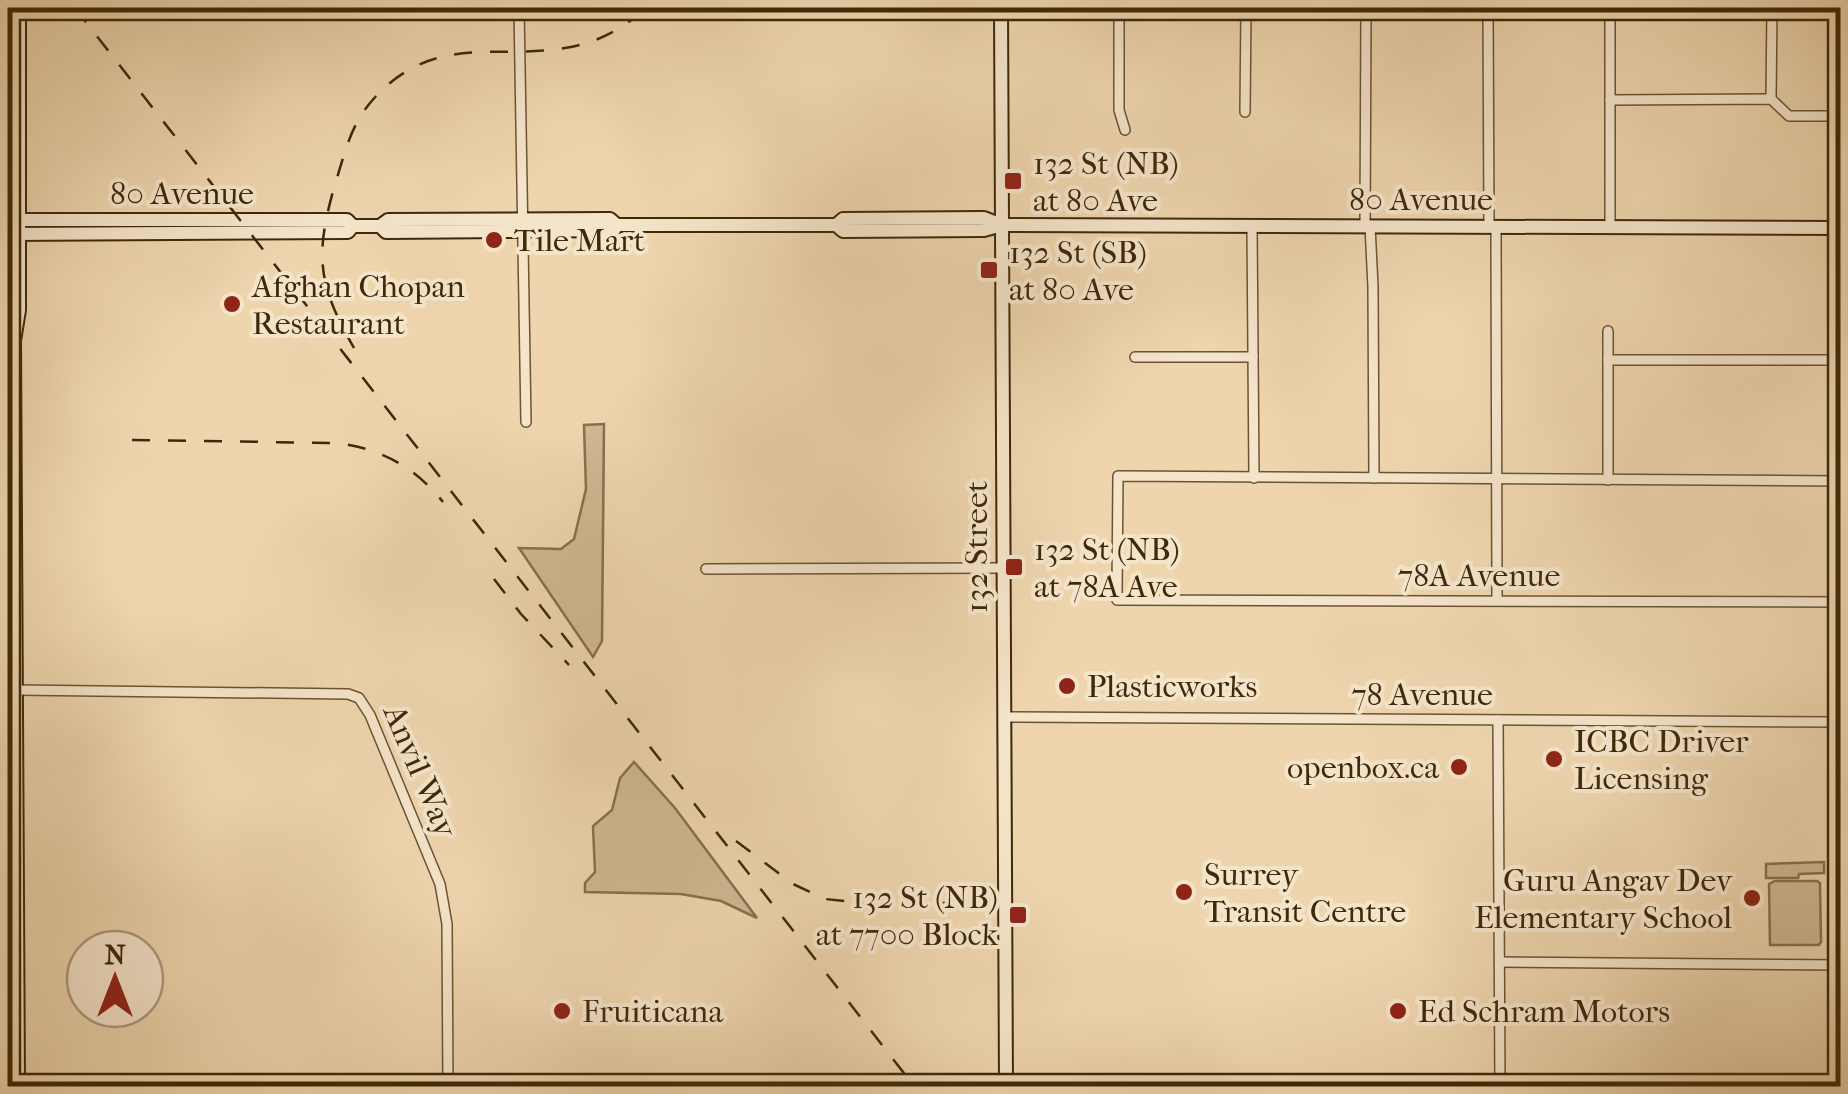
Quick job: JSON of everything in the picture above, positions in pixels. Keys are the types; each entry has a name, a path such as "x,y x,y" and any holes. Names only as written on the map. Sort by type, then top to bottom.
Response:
{"main road":[{"path":"18,1086 13,1014 11,463 14,341 19,310 13,227 19,8"},
{"name":"132 Street","path":"1001,8 1006,1086"},
{"path":"8,99 18,111"},
{"name":"80 Avenue","path":"13,227 177,220 347,220 353,226 380,226 388,220 521,225 610,219 617,226 836,225 843,219 984,218 1002,225 1840,228"},
{"path":"148,233 150,228 171,226 177,220"},
{"name":"80 Avenue","path":"13,227 148,233 348,232 353,226"},
{"path":"8,310 14,341"}],"street":[{"path":"518,8 526,422"},
{"path":"1119,8 1119,110 1125,130"},
{"path":"1245,112 1246,8"},
{"path":"1366,8 1368,226 1374,287 1374,478"},
{"path":"1488,8 1497,600"},
{"path":"1610,8 1610,227"},
{"path":"1771,99 1772,8"},
{"path":"1610,100 1771,99 1789,116 1840,116"},
{"path":"1252,226 1254,478 1840,481"},
{"path":"1608,331 1608,480"},
{"path":"1134,357 1253,357"},
{"path":"1608,360 1840,360"},
{"name":"78A Avenue","path":"1254,478 1118,476 1117,600 1840,602"},
{"path":"706,569 1003,568"},
{"name":"Anvil Way","path":"14,697 348,694 359,698 375,726 445,901 448,1086"},
{"name":"78 Avenue","path":"1004,717 1839,722"},
{"path":"1498,720 1500,1086"},
{"path":"1500,962 1840,965 1839,722"}],"shaded area":[{"path":"604,424 602,641 593,657 519,548 561,549 574,539 586,489 584,425"},
{"path":"634,762 675,808 757,918 721,901 681,894 585,892 585,883 595,872 593,826 612,810 620,778"},
{"path":"1824,862 1824,873 1766,878 1766,864"},
{"path":"1820,883 1819,945 1770,945 1769,884"}],"railway":[{"path":"75,8 914,1086"},
{"path":"354,348 332,304 322,248 346,148 373,99 411,69 432,60 474,52 577,46 609,34 646,8"},
{"path":"132,440 350,445 395,461 443,502"},
{"path":"494,579 569,665"},
{"path":"736,841 793,884 825,899 981,903"}],"place":[{"name":"132 St (NB) at 80 Ave","path":"1013,181"},
{"name":"Tile Mart","path":"494,240"},
{"name":"132 St (SB) at 80 Ave","path":"989,270"},
{"name":"Afghan Chopan Restaurant","path":"232,304"},
{"name":"132 St (NB) at 78A Ave","path":"1014,567"},
{"name":"Plasticworks","path":"1067,686"},
{"name":"ICBC Driver Licensing","path":"1554,759"},
{"name":"openbox.ca","path":"1459,767"},
{"name":"Surrey Transit Centre","path":"1184,892"},
{"name":"Guru Angav Dev Elementary School","path":"1752,898"},
{"name":"132 St (NB) at 7700 Block","path":"1018,915"},
{"name":"Fruiticana","path":"562,1011"},
{"name":"Ed Schram Motors","path":"1398,1011"}]}
